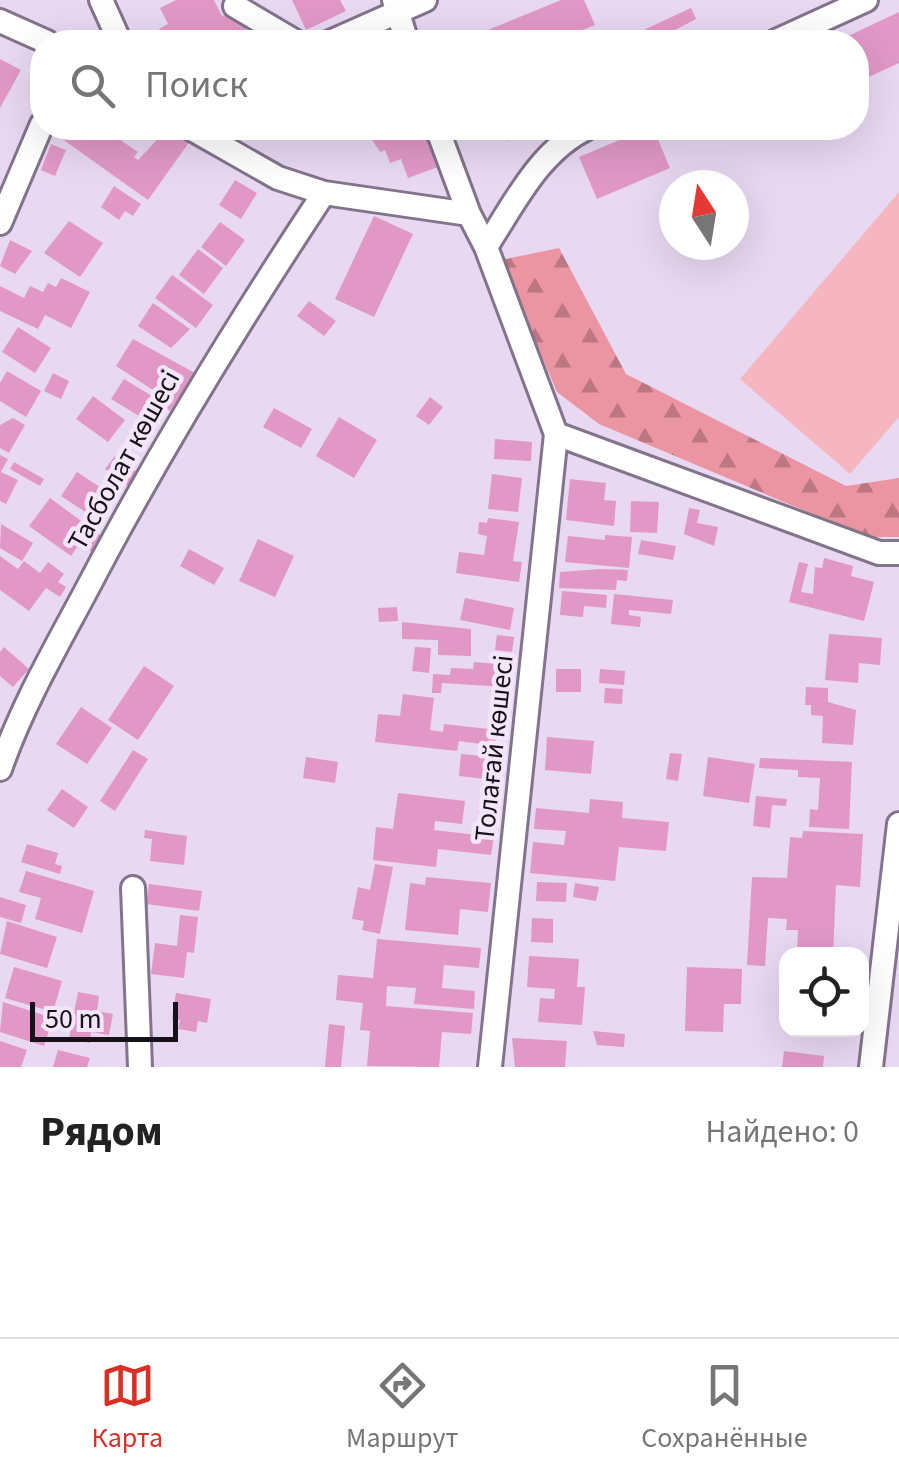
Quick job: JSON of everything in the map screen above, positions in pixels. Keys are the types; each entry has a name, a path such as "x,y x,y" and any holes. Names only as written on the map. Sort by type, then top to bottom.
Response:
{"street":[{"path":"101,0 115,30"},
{"path":"352,30 395,6 424,0"},
{"path":"800,30 866,0"},
{"path":"236,6 276,30"},
{"path":"395,6 404,30"},
{"path":"0,22 30,35"},
{"path":"0,223 35,140"},
{"path":"211,140 278,178 324,193 469,214"},
{"path":"441,140 486,247 556,434 879,553 899,554"},
{"path":"486,247 535,172 566,140"},
{"name":"Тасболат көшесі","path":"0,768 16,724 126,513 221,350 324,193"},
{"name":"Толағай көшесі","path":"490,1067 556,434"},
{"path":"871,1067 899,824"},
{"path":"132,888 140,1067"}],"green space":[{"path":"559,248 626,374 846,486 899,478 899,537 867,537 599,424 557,392 501,260"}],"shaded area":[{"path":"899,192 899,417 850,474 740,379"}],"building":[{"path":"176,0 214,0 222,16 236,9 246,30 160,30 168,24 160,8"},
{"path":"292,0 340,0 346,11 306,30"},
{"path":"561,0 584,0 595,25 582,30 488,30"},
{"path":"691,8 696,19 675,30 644,30"},
{"path":"899,12 899,63 869,77 869,30 861,30"},
{"path":"0,59 21,70 0,108"},
{"path":"64,140 120,140 138,152 134,157 138,160 157,140 190,141 148,200"},
{"path":"372,140 437,140 446,164 408,178 401,159 390,163 385,150 380,152"},
{"path":"619,140 658,140 670,168 597,199 579,157"},
{"path":"51,144 66,150 55,176 41,170"},
{"path":"235,180 257,193 241,219 219,205"},
{"path":"114,186 141,204 133,216 125,211 119,220 101,207"},
{"path":"374,216 413,234 374,317 335,299"},
{"path":"69,221 103,243 80,277 44,253"},
{"path":"220,222 245,240 226,266 201,247"},
{"path":"10,240 32,251 15,274 0,266"},
{"path":"198,249 223,268 204,294 179,275"},
{"path":"172,275 213,305 196,328 155,298"},
{"path":"61,278 90,292 71,328 45,315 38,329 0,311 0,286 24,298 30,286 43,292 48,283 56,287"},
{"path":"309,301 336,321 324,336 297,316"},
{"path":"153,303 190,329 171,348 138,326"},
{"path":"18,327 51,348 35,373 2,352"},
{"path":"133,339 195,373 170,411 152,399 156,392 116,366"},
{"path":"7,371 41,391 26,417 0,401 0,383"},
{"path":"53,373 69,381 61,399 44,391"},
{"path":"124,379 152,396 139,416 111,399"},
{"path":"93,396 125,420 108,442 76,419"},
{"path":"430,397 443,407 429,425 416,416"},
{"path":"274,408 312,429 301,448 263,427"},
{"path":"339,417 377,440 354,478 316,456"},
{"path":"13,418 25,425 9,453 0,448 0,425"},
{"path":"495,439 532,442 531,461 494,459"},
{"path":"0,455 8,459 1,472 18,480 6,504 0,501"},
{"path":"115,456 138,473 128,486 105,469"},
{"path":"14,462 44,479 40,486 10,469"},
{"path":"77,472 109,493 93,517 61,496"},
{"path":"492,474 522,478 518,512 488,509"},
{"path":"570,479 606,483 604,500 616,501 614,526 566,520"},
{"path":"50,498 103,537 92,552 80,543 71,556 29,526"},
{"path":"631,501 659,502 657,533 630,532"},
{"path":"689,508 700,510 697,523 718,527 714,546 684,534"},
{"path":"488,518 519,522 513,561 522,562 519,582 456,573 459,552 484,555 487,536 478,534 479,522 487,523"},
{"path":"1,524 33,543 22,561 0,548"},
{"path":"605,535 632,537 629,568 565,562 568,536 605,540"},
{"path":"258,539 294,556 275,597 239,581"},
{"path":"641,540 676,546 673,560 638,554"},
{"path":"189,549 224,568 214,585 180,566"},
{"path":"0,556 18,569 24,561 40,573 48,562 64,574 58,582 66,587 60,597 46,588 29,611 0,590"},
{"path":"824,558 853,566 851,576 874,582 864,621 789,602 799,562 808,564 801,592 813,594 815,567 822,568"},
{"path":"628,570 627,581 617,580 616,590 559,588 560,572"},
{"path":"562,591 607,595 606,608 584,606 583,617 560,615"},
{"path":"614,594 673,600 671,614 629,610 629,615 641,617 640,627 611,624"},
{"path":"465,598 514,608 510,630 460,620"},
{"path":"397,607 398,621 379,622 378,608"},
{"path":"402,622 471,629 471,656 438,655 438,640 402,639"},
{"path":"829,634 882,638 880,665 859,663 858,683 825,680"},
{"path":"497,635 514,637 512,652 495,650"},
{"path":"4,647 29,669 13,687 0,676 0,652"},
{"path":"415,647 431,648 429,673 412,671"},
{"path":"474,662 508,665 506,687 442,683 441,693 432,693 433,674 450,675 451,668 473,669"},
{"path":"144,666 174,686 138,740 108,720"},
{"path":"556,669 581,669 581,692 556,692"},
{"path":"600,669 625,671 624,685 599,683"},
{"path":"806,687 828,688 828,702 856,710 853,745 822,743 823,716 811,715 811,705 805,705"},
{"path":"605,688 623,689 622,704 604,703"},
{"path":"403,694 434,698 430,730 443,732 444,724 497,730 495,746 459,741 457,751 375,742 378,714 400,716"},
{"path":"81,707 112,728 87,764 56,744"},
{"path":"547,737 594,741 591,774 545,770"},
{"path":"133,750 148,759 115,811 100,801"},
{"path":"670,753 682,754 678,781 666,779"},
{"path":"461,754 495,757 493,780 459,776"},
{"path":"306,757 338,762 335,783 303,778"},
{"path":"708,757 755,764 749,803 703,796"},
{"path":"760,758 852,762 849,829 809,827 810,809 818,810 820,778 798,777 798,770 759,768"},
{"path":"62,789 88,807 74,828 47,810"},
{"path":"398,793 465,801 462,824 435,821 434,830 494,837 491,855 438,849 436,867 373,860 376,827 393,829"},
{"path":"756,796 787,799 786,806 772,805 770,828 753,826"},
{"path":"590,799 623,802 622,818 669,822 666,851 619,847 615,881 530,873 533,842 564,845 566,831 534,829 536,808 589,813"},
{"path":"145,830 187,836 184,865 150,861 152,839 144,838"},
{"path":"803,831 863,834 860,887 836,885 833,947 797,947 798,930 786,930 787,919 768,918 765,966 747,965 752,877 787,878 790,837 802,838"},
{"path":"27,844 58,853 55,864 62,866 60,874 21,862"},
{"path":"375,864 393,867 380,934 362,930 364,921 352,919 358,887 370,890"},
{"path":"26,871 94,891 82,933 35,919 41,898 19,892"},
{"path":"426,877 491,883 488,912 460,909 458,935 405,930 410,883 425,885"},
{"path":"537,882 567,883 566,902 536,901"},
{"path":"575,883 599,887 596,901 573,897"},
{"path":"149,884 202,891 199,911 146,904"},
{"path":"0,897 26,905 21,923 0,917"},
{"path":"180,915 198,917 194,953 187,952 184,978 151,974 155,943 177,946"},
{"path":"532,918 553,919 553,943 531,942"},
{"path":"7,921 57,937 47,968 0,954"},
{"path":"377,939 481,948 479,968 444,965 442,988 475,991 474,1009 414,1004 416,988 387,986 386,1006 473,1013 471,1034 442,1032 439,1067 367,1066 370,1031 360,1030 363,1003 336,1000 338,975 373,978"},
{"path":"529,956 579,959 577,987 585,987 582,1025 538,1022 540,998 554,999 555,989 527,987"},
{"path":"14,967 62,981 53,1012 5,998"},
{"path":"687,967 742,969 741,1004 724,1004 723,1032 685,1031"},
{"path":"78,992 99,996 97,1011 113,1014 109,1035 91,1032 90,1043 69,1039"},
{"path":"176,993 211,999 207,1023 198,1021 196,1032 178,1029 180,1020 172,1019"},
{"path":"3,1002 53,1018 44,1046 0,1032"},
{"path":"329,1024 345,1026 341,1067 325,1067"},
{"path":"593,1031 625,1034 624,1047 597,1045"},
{"path":"512,1038 567,1041 565,1067 515,1067"},
{"path":"0,1041 27,1050 21,1067 0,1067"},
{"path":"58,1050 90,1058 87,1067 53,1067"},
{"path":"784,1051 824,1056 823,1067 782,1067"}]}
